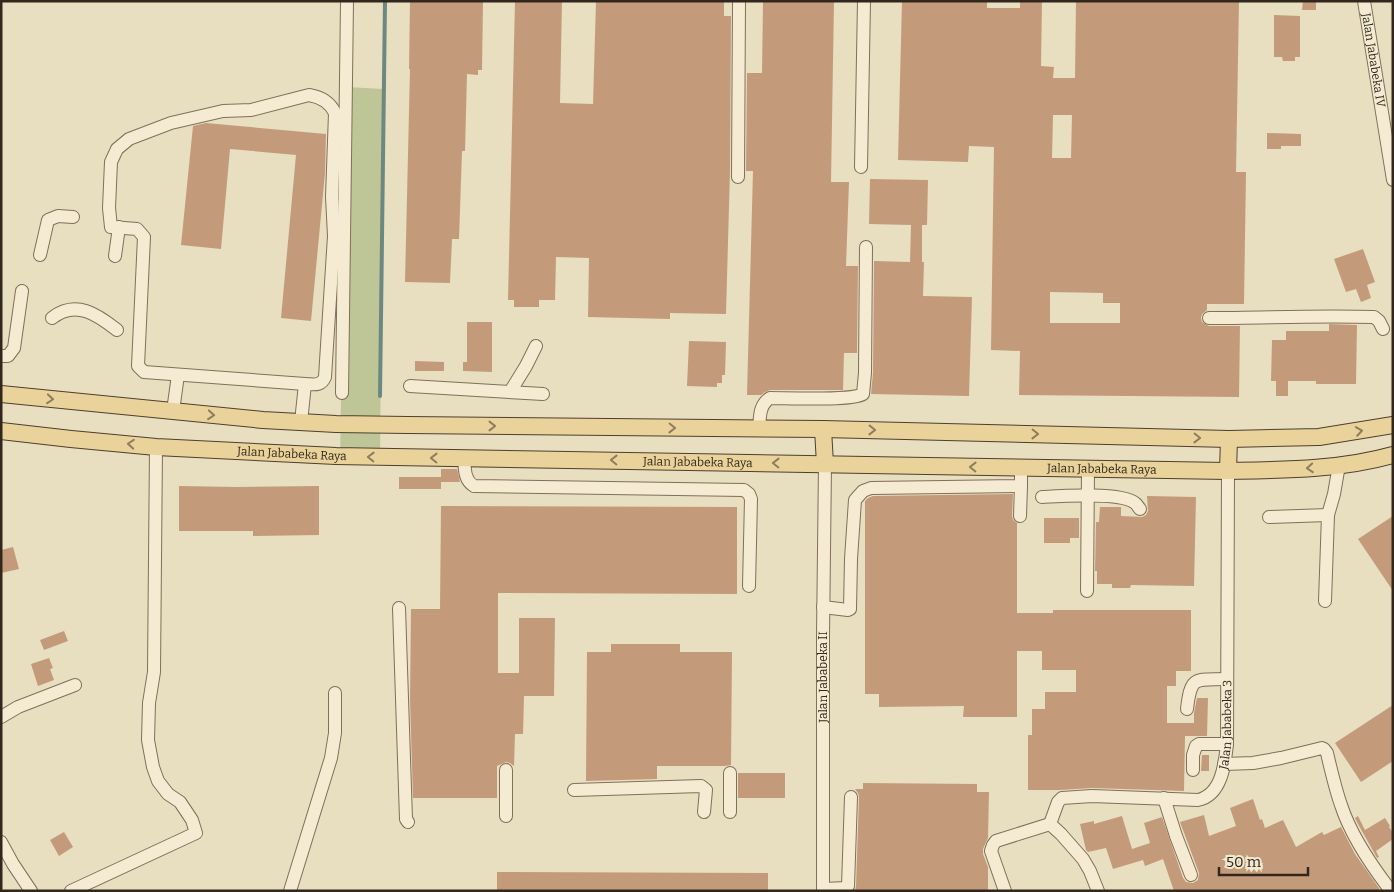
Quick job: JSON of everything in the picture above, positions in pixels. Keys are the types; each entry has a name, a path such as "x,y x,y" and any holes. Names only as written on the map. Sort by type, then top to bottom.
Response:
{"main road":[{"path":"1,394 263,420 408,426 823,429 1229,439 1319,437 1393,425"},
{"path":"823,429 825,464"},
{"name":"Jalan Jababeka Raya","path":"1,431 156,447 336,456 1021,468 1283,470 1339,465 1393,455"},
{"path":"1228,471 1229,439"}],"street":[{"path":"342,393 347,1"},
{"path":"738,177 739,1"},
{"path":"861,168 864,1"},
{"name":"Jalan Jababeka IV","path":"1364,1 1393,180"},
{"path":"112,256 115,227 110,208 111,162 118,149 129,139 171,123 223,111 251,110 309,95 321,98 334,109 332,197 334,236 324,378 320,384 144,372 138,366 144,237 137,229 115,227"},
{"path":"40,255 48,220 58,216 73,217"},
{"path":"759,429 761,408 765,401 770,398 844,398 858,397 863,394 865,373 866,247"},
{"path":"1,356 8,356 14,348 22,291"},
{"path":"52,318 68,309 90,311 118,330"},
{"path":"1209,318 1374,317 1379,321 1383,329"},
{"path":"510,392 536,346"},
{"path":"173,411 178,375"},
{"path":"301,422 305,384"},
{"path":"410,386 543,394"},
{"path":"71,891 196,833 192,820 180,802 168,794 158,781 153,767 148,740 148,703 154,672 156,447"},
{"path":"464,458 466,476 468,481 474,486 744,490 751,499 749,586"},
{"name":"Jalan Jababeka II","path":"822,890 825,464"},
{"path":"1325,602 1328,516 1339,465"},
{"path":"1020,516 1021,468"},
{"path":"1087,591 1088,469"},
{"name":"Jalan Jababeka 3","path":"1050,824 1058,802 1062,798 1092,796 1184,800 1204,799 1215,788 1224,764 1227,744 1228,471"},
{"path":"823,608 850,609 855,500 863,491 871,488 1022,486"},
{"path":"1042,497 1088,495 1111,497 1134,502 1140,509"},
{"path":"1269,517 1328,516"},
{"path":"398,608 406,818 408,822"},
{"path":"1187,709 1188,693 1194,682 1199,680 1227,679"},
{"path":"1,717 18,707 75,685"},
{"path":"290,891 331,758 335,733 335,693"},
{"path":"1193,770 1193,755 1196,746 1199,744 1227,744"},
{"path":"1224,764 1253,763 1324,749 1327,753 1341,805 1349,824 1366,857 1391,891"},
{"path":"506,770 506,816"},
{"path":"730,774 730,812"},
{"path":"574,790 701,786 706,790 704,812"},
{"path":"822,890 846,888 848,886 851,796"},
{"path":"1164,798 1191,875"},
{"path":"1005,891 991,851 993,844 996,841 1050,824 1086,863 1098,891"},
{"path":"1,842 30,891"}],"green space":[{"path":"346,87 383,89 380,461 340,464"}],"building":[{"path":"410,1 483,1 482,70 478,70 478,75 467,74 465,151 462,151 459,239 452,239 450,283 405,282"},
{"path":"515,1 562,1 560,103 593,104 596,1 724,1 724,16 731,16 730,171 726,314 670,313 670,319 588,317 589,258 556,257 555,300 539,300 539,307 514,307 514,300 508,300"},
{"path":"763,1 834,1 831,182 849,182 846,266 858,266 857,353 844,353 843,390 770,390 761,395 747,395 753,171 746,171 747,73 762,73"},
{"path":"902,1 987,1 987,8 1020,8 1020,1 1042,1 1041,66 1054,67 1053,78 1075,78 1076,1 1239,1 1236,172 1246,172 1244,304 1207,304 1207,310 1202,314 1201,318 1202,322 1209,326 1240,326 1239,397 1019,395 1020,351 991,350 994,147 969,146 968,162 898,160","holes":["1053,115 1072,115 1071,158 1052,158","1050,292 1103,293 1103,303 1120,303 1120,323 1050,323"]},
{"path":"1303,1 1316,1 1316,10 1302,10"},
{"path":"1274,15 1300,16 1300,57 1295,57 1295,61 1283,61 1282,57 1274,57"},
{"path":"206,123 326,134 325,173 311,321 281,318 296,155 230,149 221,249 181,245 193,126"},
{"path":"1267,133 1301,134 1301,146 1281,146 1281,149 1267,149"},
{"path":"870,179 928,180 927,225 922,225 923,296 972,297 969,396 871,394 873,373 874,261 910,262 911,225 869,224"},
{"path":"1363,249 1375,282 1367,285 1371,298 1361,302 1356,289 1346,292 1334,259"},
{"path":"467,322 492,322 492,372 463,371 463,362 467,362"},
{"path":"1329,324 1357,325 1356,384 1316,384 1316,381 1288,381 1288,396 1276,396 1276,381 1271,381 1272,340 1286,340 1286,331 1329,331"},
{"path":"689,341 726,342 725,375 722,375 722,383 717,383 717,387 687,386"},
{"path":"415,361 444,362 444,371 415,371"},
{"path":"441,469 457,469 460,482 441,482 441,489 399,489 399,477 441,477"},
{"path":"179,486 319,486 319,535 253,536 253,531 179,531"},
{"path":"1013,494 1012,516 1013,520 1017,523 1017,613 1053,613 1053,610 1191,610 1191,671 1176,671 1176,686 1167,686 1167,723 1194,723 1197,698 1208,698 1207,736 1185,736 1184,791 1092,788 1028,790 1028,735 1032,735 1032,709 1045,709 1045,692 1076,692 1076,670 1042,670 1042,651 1017,651 1017,717 963,717 964,706 879,707 879,694 865,694 865,501 873,496"},
{"path":"1147,496 1196,497 1194,586 1131,585 1130,588 1112,588 1112,584 1097,584 1097,571 1095,571 1096,522 1099,522 1100,507 1121,507 1121,516 1142,517 1148,511"},
{"path":"441,506 737,507 737,594 498,593 498,673 519,673 519,618 555,618 554,696 524,696 523,734 515,734 514,766 506,762 497,766 497,798 413,798 410,700 411,609 440,609"},
{"path":"1393,516 1393,591 1358,539"},
{"path":"1044,518 1079,518 1079,538 1070,538 1070,543 1044,543"},
{"path":"13,547 19,569 1,573 1,550"},
{"path":"64,631 68,641 44,650 40,640"},
{"path":"611,644 680,644 680,652 732,652 731,765 657,766 657,779 586,781 587,652 611,652"},
{"path":"49,658 53,668 50,669 54,680 38,686 31,664"},
{"path":"1393,705 1393,761 1361,782 1335,743"},
{"path":"1202,755 1209,755 1209,771 1201,771"},
{"path":"738,773 785,773 785,798 738,798"},
{"path":"863,783 977,784 977,792 989,792 988,838 983,849 988,867 988,891 855,890 859,797 855,789 863,789"},
{"path":"1253,799 1260,820 1262,819 1265,828 1283,820 1296,847 1322,832 1324,835 1341,827 1355,854 1381,891 1174,891 1163,859 1145,866 1143,860 1113,869 1106,848 1088,852 1086,850 1080,824 1094,821 1094,824 1122,816 1132,849 1150,843 1144,823 1162,817 1183,878 1186,882 1193,883 1198,880 1199,873 1180,822 1204,815 1209,836 1236,826 1230,808"},
{"path":"1358,816 1365,830 1385,818 1390,826 1393,839 1376,851 1379,857 1377,858 1355,818"},
{"path":"64,832 73,847 59,856 50,840"},
{"path":"497,872 768,873 768,891 497,891"}],"waterway":[{"path":"380,396 385,1"}]}
